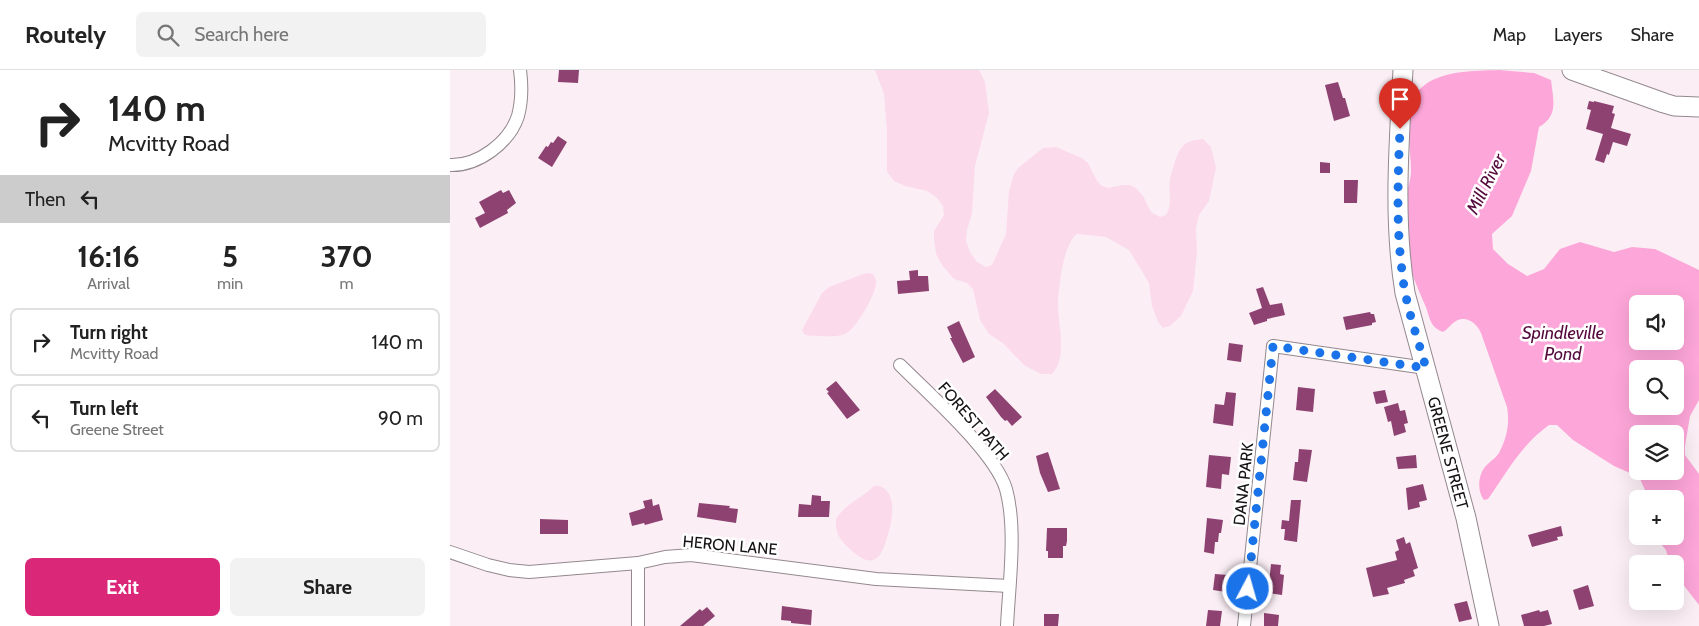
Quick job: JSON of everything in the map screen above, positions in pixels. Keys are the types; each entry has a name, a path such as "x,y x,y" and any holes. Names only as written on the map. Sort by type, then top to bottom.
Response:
{"street":[{"path":"450,166 470,162 482,156 504,138 512,128 521,102 522,83 520,70"},
{"name":"GREENE STREET","path":"1403,70 1398,194 1402,272 1405,293 1466,518 1489,626"},
{"path":"1572,70 1674,106 1699,106"},
{"name":"DANA PARK","path":"1244,626 1273,346 1426,368"},
{"name":"FOREST PATH","path":"900,364 968,433 988,457 1005,487 1012,522 1007,626"},
{"name":"HERON LANE","path":"450,552 488,566 529,572 638,563 665,557 691,555 876,579 1009,586"},
{"path":"638,563 638,626"}],"shaded area":[{"path":"875,70 979,70 985,82 989,113 975,166 972,213 966,241 970,252 977,262 986,267 992,265 1006,234 1009,191 1014,174 1018,168 1043,148 1056,147 1082,158 1088,163 1097,181 1102,186 1108,188 1130,185 1136,188 1143,196 1151,212 1160,217 1166,215 1168,211 1170,203 1170,176 1181,149 1191,141 1203,139 1211,147 1216,168 1209,201 1199,215 1196,228 1197,252 1193,291 1181,316 1170,326 1163,328 1158,322 1152,306 1149,283 1129,250 1106,237 1077,234 1068,247 1061,276 1058,303 1061,350 1057,367 1052,374 1041,374 1024,365 1004,344 989,334 980,320 973,289 967,283 954,279 942,265 936,254 934,231 944,215 943,206 937,198 927,191 905,186 894,181 887,172 887,132 884,94"},
{"path":"866,273 873,274 876,280 875,287 865,310 850,331 837,336 805,335 802,330 822,293 829,287"},
{"path":"874,486 884,488 890,496 892,517 881,553 873,560 869,560 857,555 843,542 837,532 836,519 844,509"}],"water":[{"name":"Spindleville Pond","path":"1499,70 1534,73 1551,80 1553,94 1552,112 1550,118 1539,127 1531,171 1512,216 1492,234 1493,249 1508,264 1527,276 1544,269 1560,249 1580,242 1614,252 1632,247 1655,249 1699,270 1699,400 1690,416 1685,455 1699,474 1699,605 1684,586 1684,555 1667,555 1662,545 1684,545 1684,490 1645,490 1640,480 1684,480 1684,425 1629,425 1629,473 1614,466 1573,440 1557,425 1549,425 1522,450 1488,499 1484,500 1480,493 1481,474 1485,467 1499,453 1504,442 1508,425 1507,407 1477,326 1471,321 1460,319 1443,332 1432,324 1404,246 1406,198 1411,171 1409,117 1414,97 1420,89 1437,78 1468,71"}],"building":[{"path":"559,70 579,70 578,83 558,82"},
{"path":"1338,82 1350,116 1334,121 1325,85"},
{"path":"1589,101 1614,106 1612,113 1615,114 1611,128 1631,134 1627,146 1613,142 1604,163 1595,160 1603,134 1586,129 1591,110 1587,109"},
{"path":"558,136 567,142 552,167 538,158 546,146 548,147 551,142 553,143"},
{"path":"1320,162 1330,163 1330,173 1320,173"},
{"path":"1344,180 1358,180 1357,203 1344,203"},
{"path":"501,190 503,193 509,190 516,203 507,210 508,213 480,228 475,218 485,213 479,202"},
{"path":"918,270 918,276 928,276 929,291 898,294 897,281 910,280 909,271"},
{"path":"1263,287 1270,305 1282,303 1285,315 1267,319 1267,321 1254,325 1249,313 1262,308 1256,289"},
{"path":"1370,312 1374,314 1376,322 1372,323 1372,325 1346,330 1343,317"},
{"path":"959,321 975,357 963,363 950,338 952,338 947,327"},
{"path":"1229,343 1243,345 1241,362 1227,360"},
{"path":"836,381 860,410 847,419 827,393 829,392 826,389"},
{"path":"1298,387 1315,389 1313,412 1296,410"},
{"path":"995,389 1022,417 1012,426 1001,417 986,397"},
{"path":"1385,390 1388,402 1376,404 1373,392"},
{"path":"1226,392 1236,393 1233,426 1213,423 1215,404 1224,405"},
{"path":"1398,403 1400,411 1405,410 1408,423 1404,424 1406,432 1394,436 1391,421 1388,422 1384,407"},
{"path":"1299,449 1312,450 1307,482 1293,480"},
{"path":"1048,452 1060,489 1048,492 1040,473 1036,456"},
{"path":"1209,455 1231,457 1229,475 1222,474 1221,489 1206,487"},
{"path":"1416,455 1417,468 1398,469 1396,457"},
{"path":"1423,484 1427,500 1419,502 1420,507 1408,510 1406,488"},
{"path":"812,495 821,496 821,501 830,501 829,517 798,517 799,504 811,505"},
{"path":"652,499 653,506 659,504 663,520 632,526 629,513 645,508 643,501"},
{"path":"1291,500 1301,500 1297,542 1284,540 1285,529 1281,529 1282,520 1289,521"},
{"path":"699,503 730,506 729,508 738,509 736,523 697,517"},
{"path":"1207,518 1223,520 1218,542 1215,542 1214,554 1204,552"},
{"path":"540,519 568,520 568,534 540,534"},
{"path":"1561,526 1563,536 1557,537 1558,540 1532,547 1528,535"},
{"path":"1047,528 1067,528 1067,541 1066,546 1063,546 1063,558 1048,558 1048,551 1046,551"},
{"path":"1404,537 1406,544 1410,542 1418,568 1413,570 1415,576 1404,580 1405,583 1387,588 1389,594 1373,597 1366,568 1397,560 1395,552 1399,550 1396,540"},
{"path":"1271,564 1281,565 1280,574 1284,575 1282,595 1268,593"},
{"path":"1215,574 1228,575 1226,592 1213,590"},
{"path":"1588,585 1594,606 1579,610 1573,590"},
{"path":"1467,601 1472,619 1459,622 1454,604"},
{"path":"782,606 812,610 811,625 781,620"},
{"path":"707,607 715,616 703,626 680,626 700,609 702,611"},
{"path":"1208,610 1222,611 1220,626 1206,626"},
{"path":"1539,610 1540,612 1548,610 1552,624 1524,626 1521,615"},
{"path":"1264,613 1279,615 1278,626 1264,626"},
{"path":"1044,614 1059,614 1058,626 1044,626"}],"route":[{"path":"1248,589 1273,346 1426,368 1405,293 1402,272 1398,219 1400,129"}],"water label":[{"name":"Mill River","path":"1486,184"}]}
